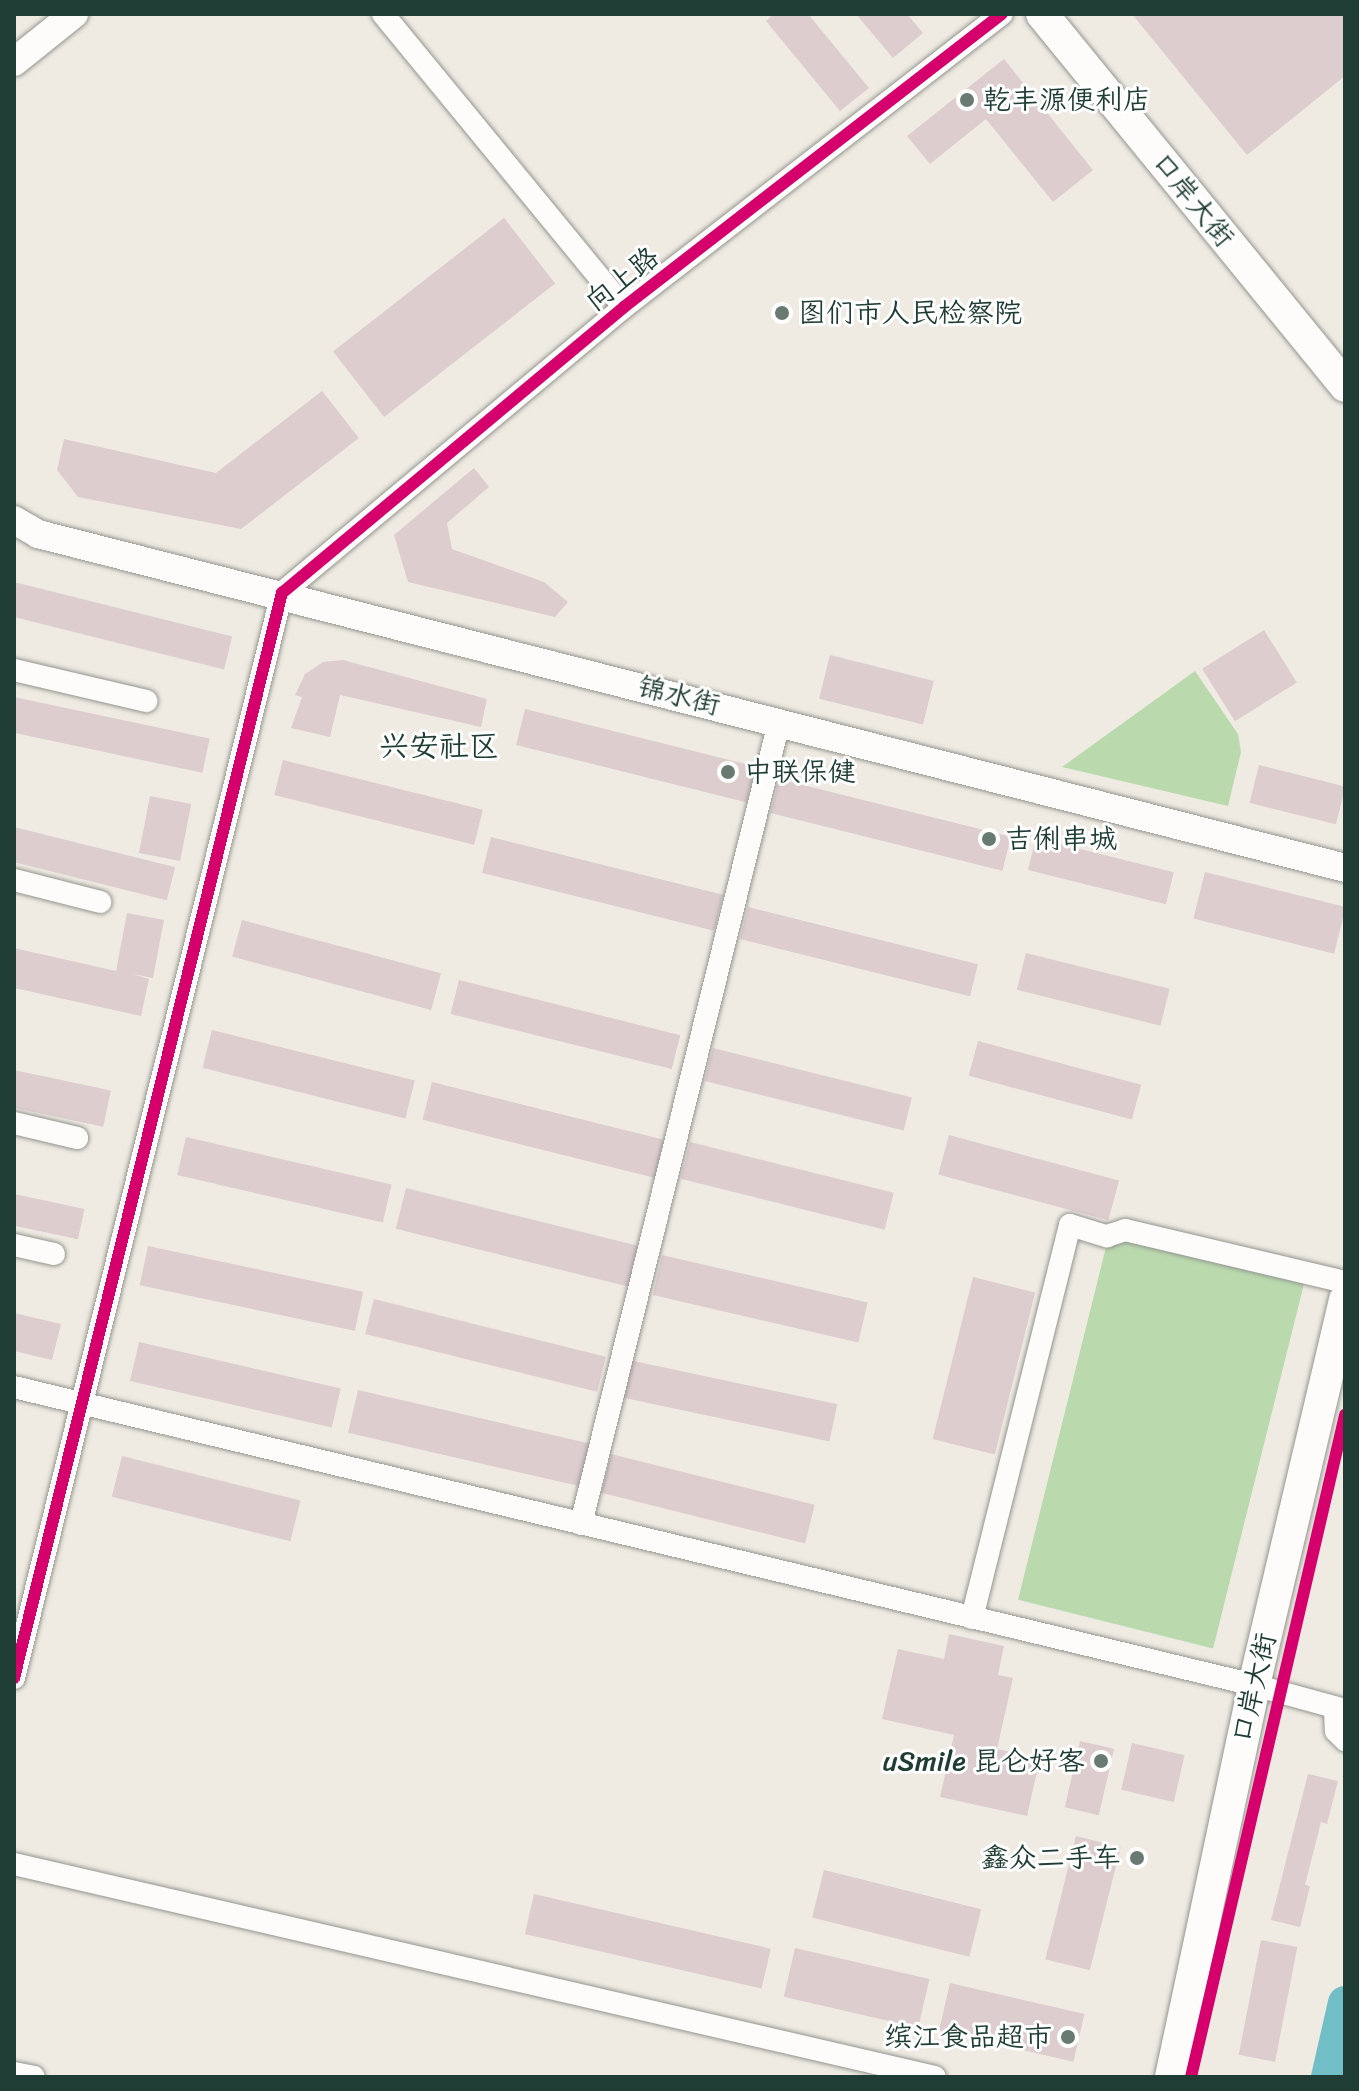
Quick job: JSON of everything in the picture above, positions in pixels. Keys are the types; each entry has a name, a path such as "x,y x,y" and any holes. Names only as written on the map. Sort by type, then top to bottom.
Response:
{"highway":[{"name":"口岸大街","path":"1042,14 1345,386"},
{"name":"口岸大街","path":"1171,2077 1254,1685 1345,1300"}],"main road":[{"path":"14,62 74,14"},
{"name":"锦水街","path":"14,520 38,534 282,593 1345,868"}],"street":[{"path":"383,14 624,307"},
{"name":"向上路","path":"282,593 624,307 1002,14"},
{"path":"14,1678 282,593"},
{"path":"14,670 146,701"},
{"path":"581,1524 779,722"},
{"path":"14,880 100,902"},
{"path":"14,1123 77,1138"},
{"path":"972,1618 1070,1225 1107,1236 1125,1230 1345,1282"},
{"path":"14,1245 54,1254"},
{"path":"14,1387 1254,1685 1340,1709 1336,1731 1345,1740"},
{"path":"14,1864 935,2077"},
{"path":"14,2073 34,2077"}],"green space":[{"path":"1195,671 1238,734 1241,752 1228,806 1062,767"},
{"path":"1109,1235 1304,1284 1213,1648 1018,1600"}],"building":[{"path":"774,14 808,14 869,88 840,111 766,21"},
{"path":"856,14 907,14 923,33 893,58"},
{"path":"1132,14 1345,14 1345,76 1247,155"},
{"path":"1004,59 1093,170 1053,202 986,119 930,164 907,136"},
{"path":"504,218 555,283 384,417 333,352"},
{"path":"322,391 359,438 241,529 78,497 57,470 64,439 216,473"},
{"path":"474,468 489,487 447,523 452,549 544,582 568,602 555,617 408,582 394,535"},
{"path":"14,582 232,636 224,669 14,617"},
{"path":"1264,630 1297,683 1235,721 1202,669"},
{"path":"830,655 934,681 923,725 819,699"},
{"path":"343,660 487,699 481,727 340,695 330,737 291,728 302,697 295,695 305,674 323,662"},
{"path":"14,697 210,739 202,773 14,733"},
{"path":"525,709 756,767 747,802 516,745"},
{"path":"283,760 483,810 474,845 274,795"},
{"path":"1259,765 1345,786 1336,824 1250,803"},
{"path":"779,779 1011,837 1002,871 771,813"},
{"path":"150,796 191,804 180,861 139,853"},
{"path":"14,827 175,867 167,900 14,862"},
{"path":"491,837 723,895 714,931 482,873"},
{"path":"1036,838 1174,872 1166,904 1028,870"},
{"path":"1205,872 1345,907 1334,954 1193,919"},
{"path":"748,907 978,964 970,996 740,939"},
{"path":"127,913 164,920 153,978 132,974 149,979 141,1016 14,988 14,948 116,971"},
{"path":"242,920 441,973 431,1010 232,957"},
{"path":"1026,953 1170,989 1160,1026 1017,990"},
{"path":"459,980 680,1035 672,1069 451,1014"},
{"path":"212,1030 415,1081 405,1118 203,1068"},
{"path":"978,1041 1141,1085 1132,1120 969,1076"},
{"path":"713,1048 912,1098 904,1131 705,1081"},
{"path":"14,1070 111,1091 103,1127 14,1108"},
{"path":"432,1082 666,1140 656,1178 423,1120"},
{"path":"949,1135 1119,1181 1108,1220 938,1175"},
{"path":"186,1137 392,1184 383,1222 177,1175"},
{"path":"690,1142 894,1193 885,1230 681,1179"},
{"path":"406,1188 640,1246 630,1287 396,1229"},
{"path":"14,1194 84,1209 78,1239 14,1226"},
{"path":"148,1246 363,1292 355,1331 140,1285"},
{"path":"662,1255 868,1302 858,1342 653,1295"},
{"path":"973,1277 1035,1292 995,1455 933,1439"},
{"path":"374,1299 606,1357 597,1392 365,1334"},
{"path":"14,1313 61,1324 52,1360 14,1351"},
{"path":"139,1342 341,1389 332,1428 130,1381"},
{"path":"629,1360 837,1404 829,1441 621,1397"},
{"path":"358,1390 592,1444 582,1487 348,1433"},
{"path":"611,1454 815,1505 805,1544 601,1493"},
{"path":"122,1456 301,1501 290,1541 112,1497"},
{"path":"949,1634 1004,1646 998,1675 1013,1678 997,1749 1040,1758 1027,1816 940,1797 954,1735 882,1719 898,1649 944,1659"},
{"path":"1080,1741 1114,1749 1099,1815 1065,1807"},
{"path":"1132,1743 1185,1755 1174,1802 1121,1790"},
{"path":"1308,1774 1338,1781 1327,1824 1321,1822 1305,1885 1310,1886 1300,1927 1271,1920"},
{"path":"1076,1836 1121,1847 1090,1970 1045,1959"},
{"path":"824,1870 981,1909 969,1957 812,1918"},
{"path":"534,1894 771,1949 762,1989 525,1934"},
{"path":"1261,1940 1297,1947 1275,2062 1239,2055"},
{"path":"795,1948 929,1979 918,2028 784,1997"},
{"path":"950,1983 1084,2014 1073,2062 939,2031"}],"waterway":[{"path":"1328,2077 1345,2003"}],"cycle path":[{"path":"14,1678 282,593 624,307 1002,14"},
{"path":"1191,2077 1345,1415"}],"place":[{"name":"乾丰源便利店","path":"967,100"},
{"name":"图们市人民检察院","path":"782,313"},
{"name":"中联保健","path":"728,772"},
{"name":"吉俐串城","path":"989,839"},
{"name":"uSmile 昆仑好客","path":"1101,1761"},
{"name":"鑫众二手车","path":"1137,1858"},
{"name":"缤江食品超市","path":"1068,2037"}],"district":[{"name":"兴安社区","path":"439,746"}]}
